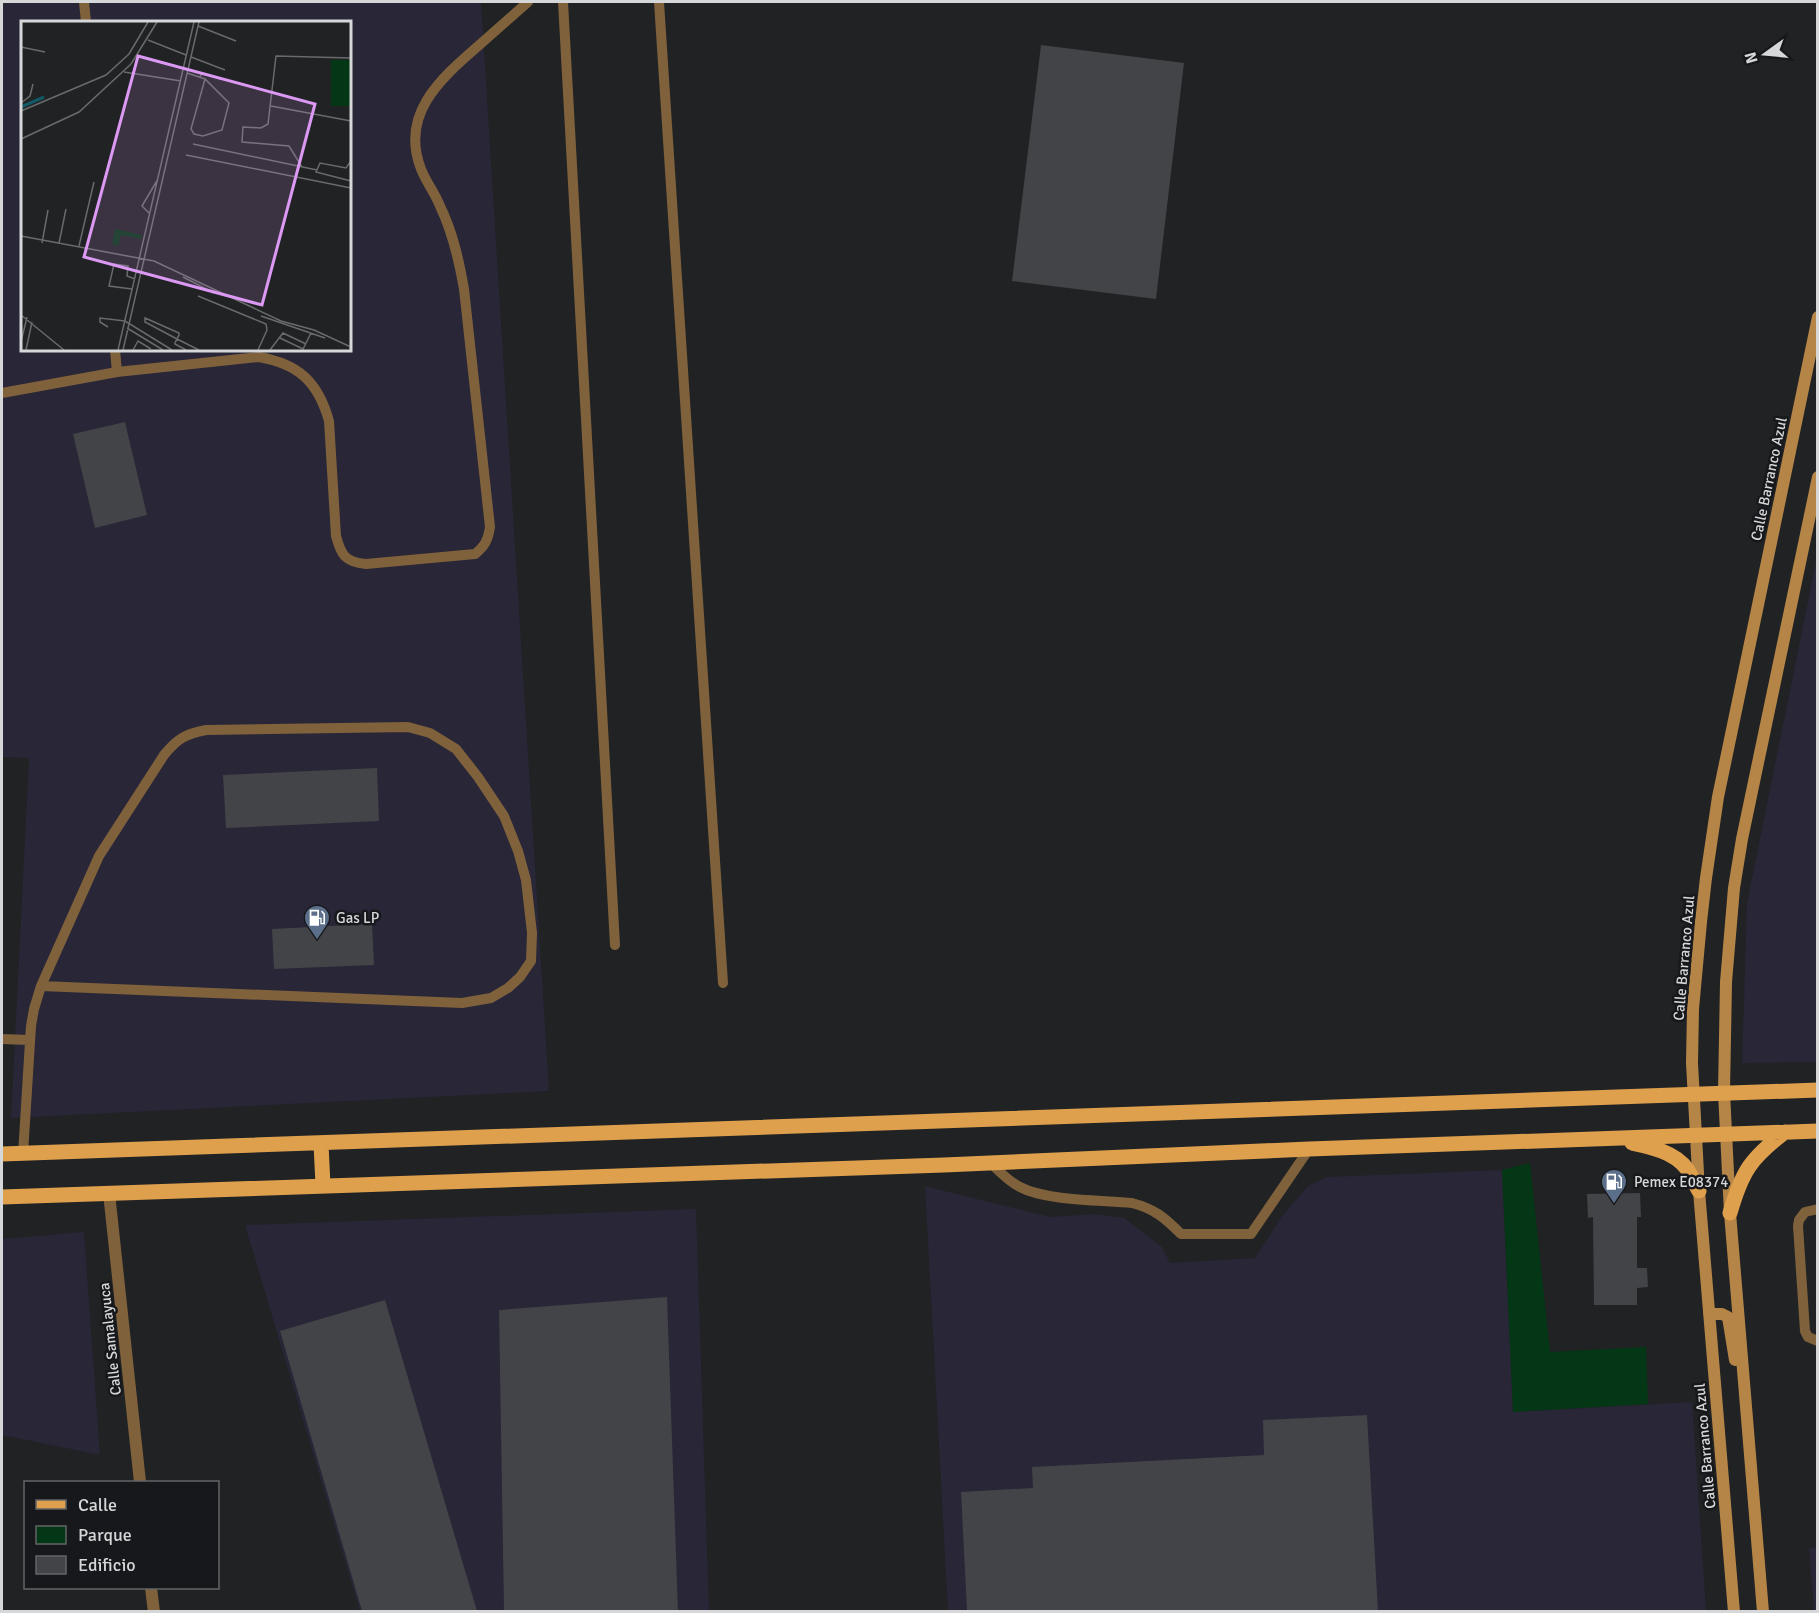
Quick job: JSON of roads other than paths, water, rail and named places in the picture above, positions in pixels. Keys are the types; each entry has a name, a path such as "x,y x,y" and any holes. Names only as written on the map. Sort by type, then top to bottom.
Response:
{"main road":[{"name":"Calle Barranco Azul","path":"1734,1611 1699,1191 1693,1095 1694,1009 1713,826 1818,317"},
{"path":"1763,1611 1730,1213 1724,1092 1726,982 1742,839 1818,477"},
{"path":"2,1154 1818,1090"},
{"path":"2,1197 991,1163 1818,1131"},
{"path":"1730,1213 1746,1169 1765,1147 1785,1132"},
{"path":"1602,1138 1646,1146 1669,1154 1687,1169 1699,1191"},
{"path":"321,1144 323,1185"},
{"path":"1709,1314 1722,1314 1728,1317 1737,1376 1744,1382"}],"street":[{"name":"Calle Samalayuca","path":"109,1193 140,1481"},
{"path":"152,1589 154,1611"}],"lane":[{"path":"84,2 86,21"},
{"path":"2,393 117,372 259,357 275,360 303,374 314,386 324,403 328,421 336,536 339,549 346,559 366,564 475,554 483,548 489,538 490,526 460,263 453,235 422,171 415,150 415,131 420,111 449,72 528,2"},
{"path":"563,2 615,945"},
{"path":"659,2 723,983"},
{"path":"115,351 117,372"},
{"path":"23,1154 29,1040 34,1009 41,986 99,856 175,741 190,733 206,730 408,727 430,734 456,749 478,777 504,816 518,851 525,880 532,933 531,961 520,977 508,988 491,998 462,1003 41,986"},
{"path":"2,1039 29,1040"},
{"path":"991,1163 1011,1182 1029,1192 1145,1206 1156,1211 1181,1234 1251,1234 1309,1149"},
{"path":"1818,1209 1804,1212 1798,1226 1805,1331 1808,1337 1818,1341"}],"place":[{"name":"Gas LP","path":"317,941"},
{"name":"Pemex E08374","path":"1614,1205"}]}
